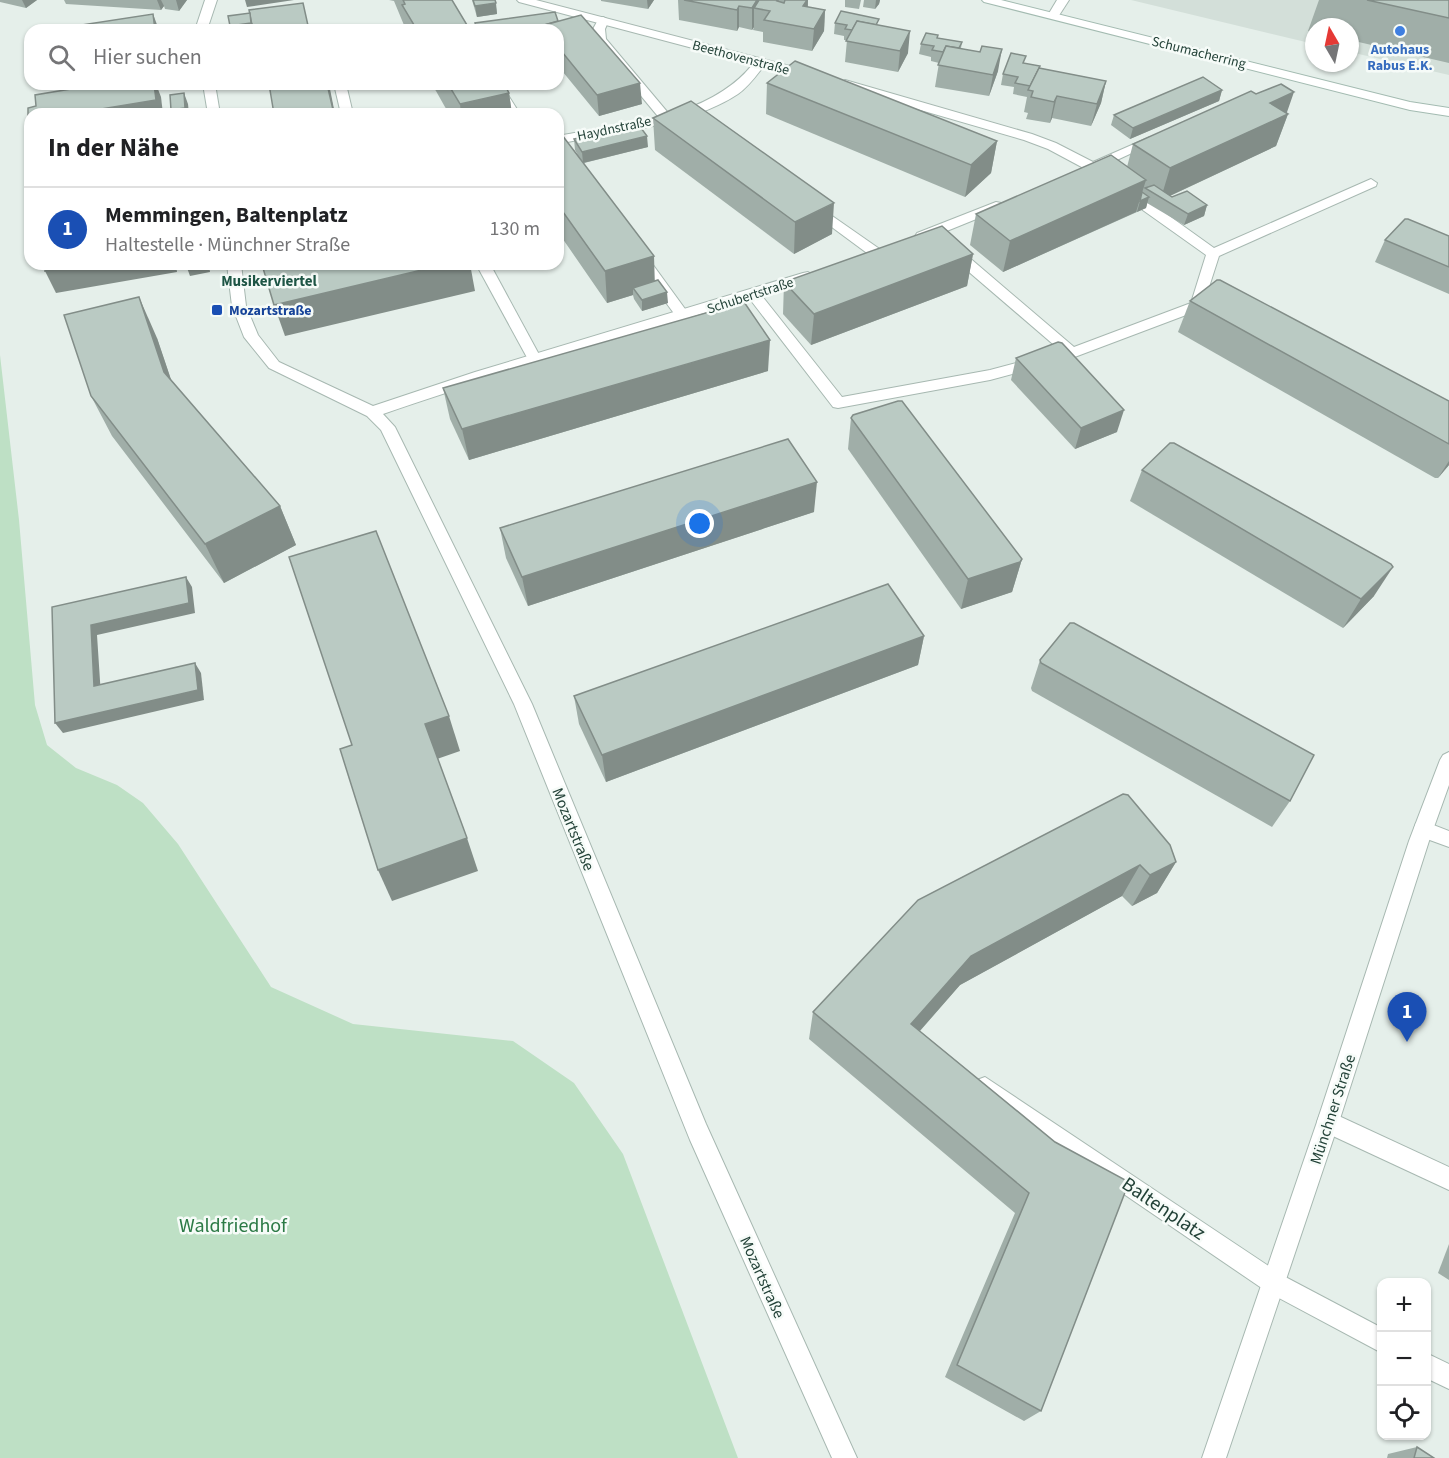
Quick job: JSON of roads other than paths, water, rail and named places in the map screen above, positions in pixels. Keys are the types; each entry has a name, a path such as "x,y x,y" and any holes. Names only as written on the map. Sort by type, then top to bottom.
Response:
{"street":[{"path":"203,24 211,0"},
{"name":"Beethovenstraße","path":"524,0 822,78 1028,137 1063,151 1097,171"},
{"name":"Schumacherring","path":"988,0 1410,106 1449,112"},
{"path":"1054,15 1063,0"},
{"path":"603,20 599,29 600,39 665,117"},
{"name":"Haydnstraße","path":"564,145 665,117 688,116 732,92 761,62"},
{"path":"210,90 213,108"},
{"path":"341,90 346,108"},
{"path":"499,90 510,108"},
{"name":"Schumacherring","path":"1410,106 1449,121"},
{"path":"1074,175 1097,171 1167,134"},
{"path":"1213,254 1371,183"},
{"path":"1120,187 1213,254"},
{"path":"799,197 876,253"},
{"path":"909,241 1014,199"},
{"path":"931,232 1072,353"},
{"path":"635,249 683,316"},
{"path":"753,294 838,403 990,375 1072,353 1203,306 1213,254"},
{"name":"Mozartstraße","path":"235,270 239,306 251,337 274,365 372,412 387,427 523,705 698,1132 845,1458"},
{"path":"486,270 535,360"},
{"name":"Schubertstraße","path":"372,412 447,385 683,316 820,272"},
{"name":"Münchner Straße","path":"1214,1458 1328,1122 1423,829 1449,760"},
{"path":"1423,829 1449,839"},
{"name":"Baltenplatz","path":"964,1073 1274,1283 1377,1338"},
{"path":"1328,1122 1449,1179"},
{"path":"1431,1368 1449,1377"}],"place":[{"name":"Autohaus Rabus E.K.","path":"1400,31"},
{"name":"Mozartstraße","path":"217,310"},
{"name":"Memmingen, Baltenplatz","path":"1407,1042"}],"district":[{"name":"Musikerviertel","path":"269,281"}],"park label":[{"name":"Waldfriedhof","path":"233,1225"}]}
